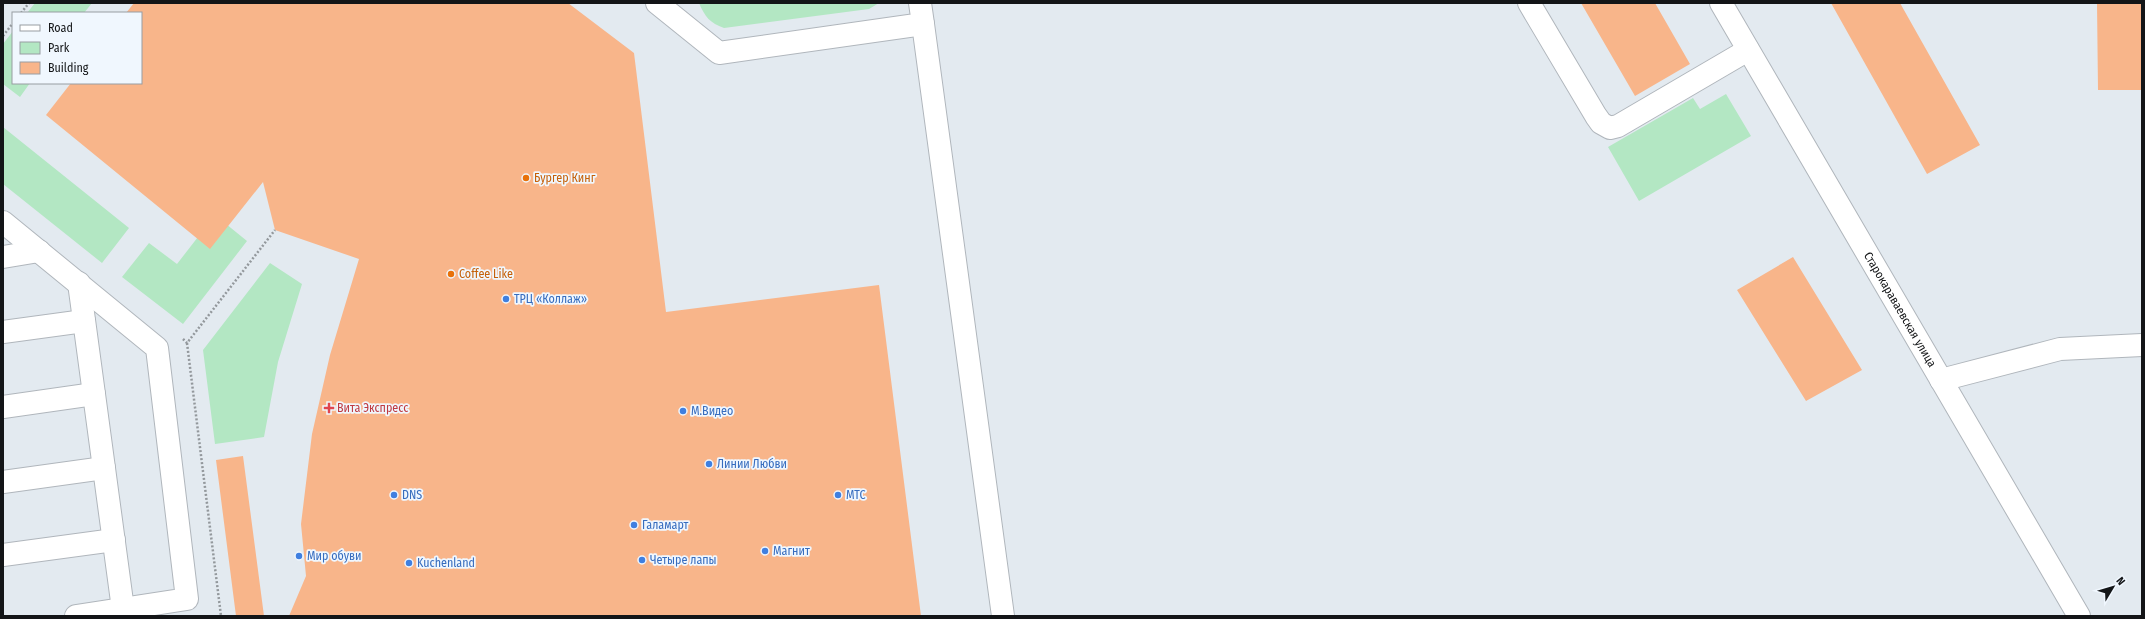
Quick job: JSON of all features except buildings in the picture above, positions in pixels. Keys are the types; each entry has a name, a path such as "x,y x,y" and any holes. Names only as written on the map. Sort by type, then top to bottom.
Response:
{"street":[{"path":"657,3 719,53 922,13 1002,616"},
{"path":"1529,3 1596,116 1601,123 1610,128 1618,126 1748,50"},
{"name":"Старокараваевская улица","path":"1721,3 2079,616"},
{"path":"3,222 157,348 187,599 76,616"},
{"path":"3,257 39,251"},
{"path":"79,284 124,609"},
{"path":"3,332 84,321"},
{"path":"1941,380 2060,349 2142,345"},
{"path":"3,407 94,394"},
{"path":"3,482 104,468"},
{"path":"3,555 114,540"}],"path":[{"path":"22,12 29,3"},
{"path":"3,36 12,24"},
{"path":"187,343 275,230"},
{"path":"181,338 187,343 221,616"}],"green space":[{"path":"35,3 92,3 85,12 28,12"},
{"path":"699,3 879,3 869,9 724,28 708,19"},
{"path":"12,32 12,84 29,84 20,97 3,84 3,44"},
{"path":"1726,94 1751,136 1639,201 1608,147 1693,98 1700,109"},
{"path":"3,127 129,228 102,263 3,184"},
{"path":"215,215 247,241 183,324 122,277 149,243 177,264"},
{"path":"270,263 302,284 278,362 264,437 215,444 203,350"}],"place":[{"name":"Бургер Кинг","path":"526,178"},
{"name":"Coffee Like","path":"451,274"},
{"name":"ТРЦ «Коллаж»","path":"506,299"},
{"name":"Вита Экспресс","path":"329,408"},
{"name":"М.Видео","path":"683,411"},
{"name":"Линии Любви","path":"709,464"},
{"name":"DNS","path":"394,495"},
{"name":"МТС","path":"838,495"},
{"name":"Галамарт","path":"634,525"},
{"name":"Магнит","path":"765,551"},
{"name":"Мир обуви","path":"299,556"},
{"name":"Четыре лапы","path":"642,560"},
{"name":"Kuchenland","path":"409,563"}]}
